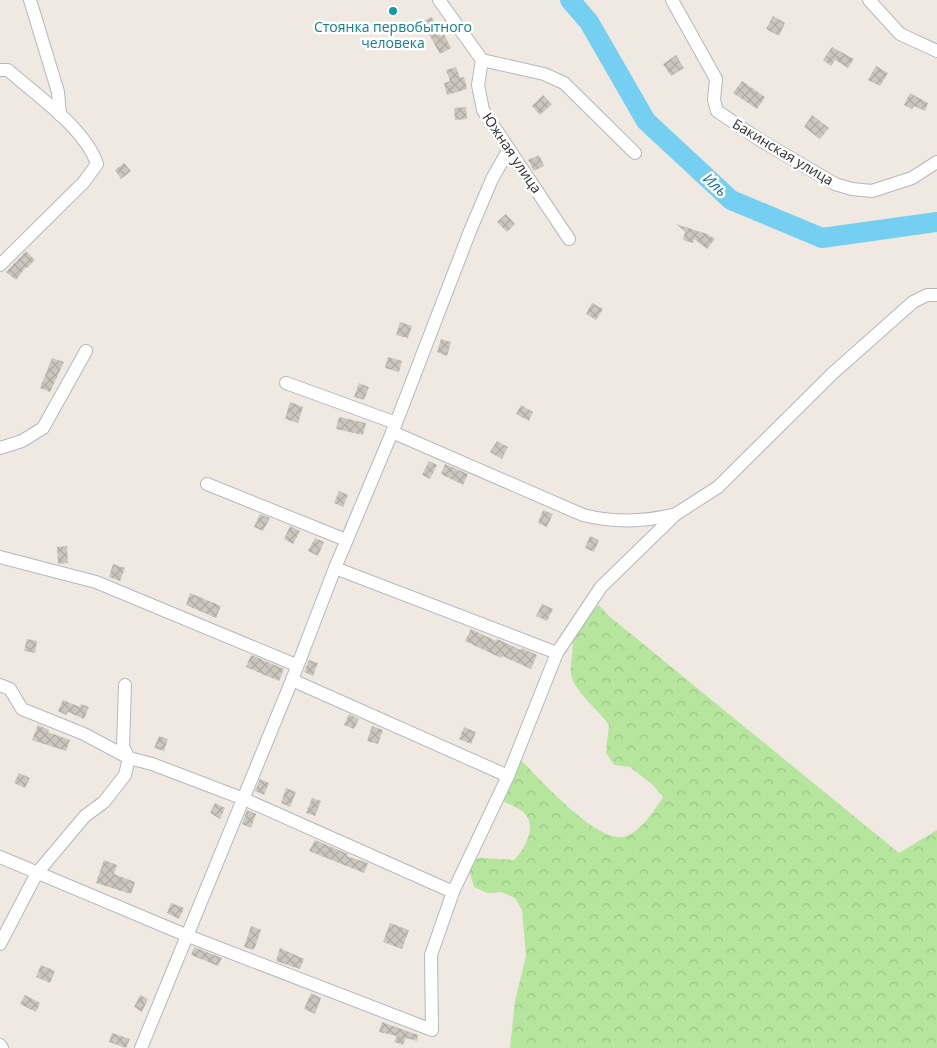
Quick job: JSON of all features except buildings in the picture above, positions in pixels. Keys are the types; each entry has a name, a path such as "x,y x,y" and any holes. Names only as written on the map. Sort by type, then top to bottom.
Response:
{"street":[{"path":"30,0 58,92 60,115"},
{"path":"439,0 482,60 544,74 564,83 636,153"},
{"name":"Бакинская улица","path":"672,0 716,79 714,100 717,111 760,140 835,184 852,189 872,191 912,178 937,162"},
{"path":"869,0 900,34 937,52"},
{"name":"Южная улица","path":"482,60 478,86 483,110 569,238"},
{"path":"0,70 8,70 60,115 92,151 97,164 84,182 0,265"},
{"path":"141,1048 292,680 296,665 334,568 394,427 470,231 492,179 509,149"},
{"path":"0,857 188,936 432,1030 431,955 452,892 508,776 557,653 601,587 676,514 718,487 833,373 913,302 927,295 937,295"},
{"path":"0,448 22,441 42,428 86,350"},
{"path":"286,383 394,427 583,515 608,521 653,520 676,514"},
{"path":"207,484 346,540"},
{"path":"0,557 96,582 296,665"},
{"path":"334,568 557,653"},
{"path":"292,680 508,776"},
{"path":"0,685 10,689 22,709 84,734 129,758 152,764 244,799 452,892"},
{"path":"0,944 37,873 85,816 104,802 126,775 129,758 123,747 124,685"}],"green space":[{"path":"599,605 609,616 899,853 937,830 937,1048 510,1048 515,1001 526,956 522,910 515,898 501,892 487,893 474,887 470,873 470,859 514,860 526,843 530,829 527,816 519,809 498,798 505,765 516,755 566,805 597,829 611,835 623,837 635,831 646,821 663,797 653,785 630,767 614,765 606,753 609,725 578,690 572,678 572,639 588,615"}],"waterway":[{"name":"Иль","path":"570,0 589,22 646,121 731,200 822,238 937,222"}],"place":[{"name":"Стоянка первобытного человека","path":"393,11"}]}
